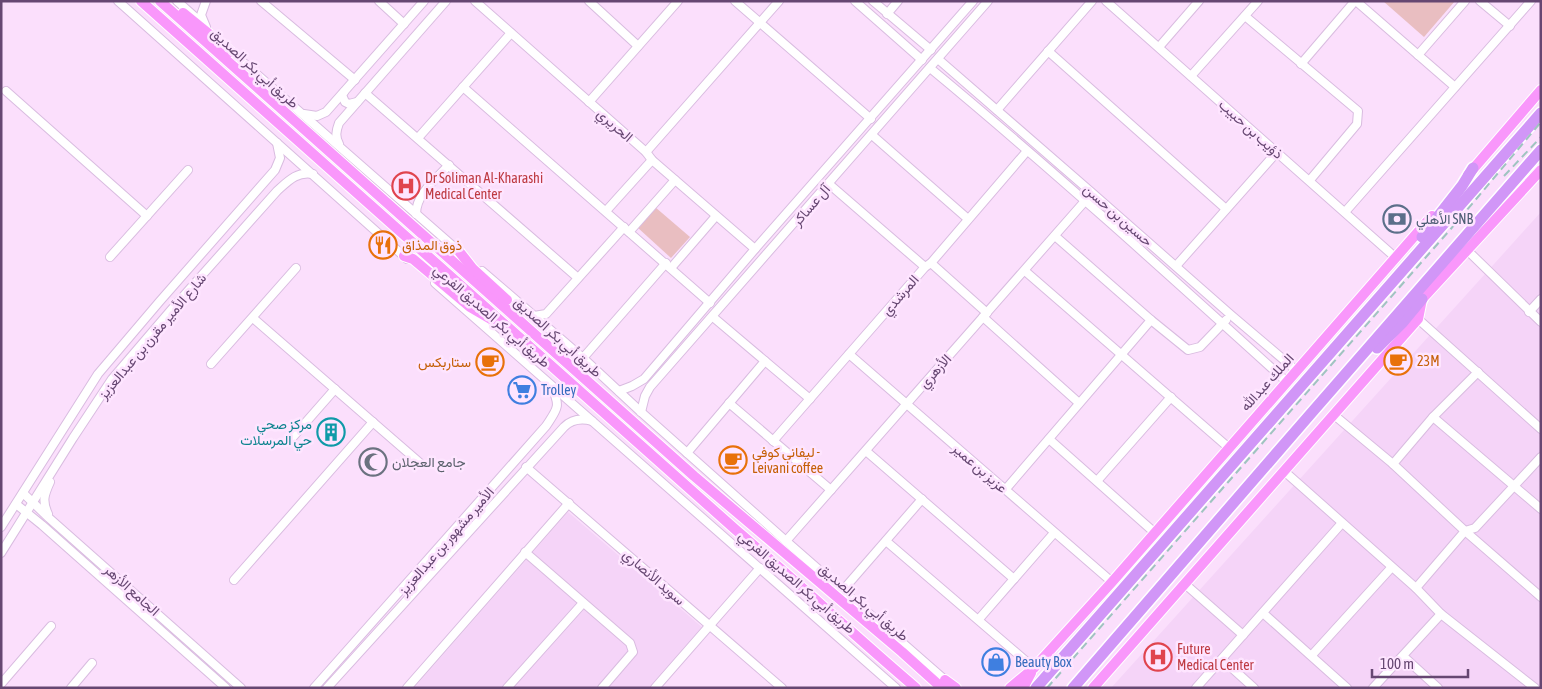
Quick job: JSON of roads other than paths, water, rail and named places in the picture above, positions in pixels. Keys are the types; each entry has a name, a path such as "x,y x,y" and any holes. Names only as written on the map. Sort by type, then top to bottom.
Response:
{"highway":[{"name":"الملك عبدالله","path":"1036,688 1541,113"},
{"path":"1073,688 1541,150"},
{"path":"1382,294 1398,268 1462,186 1473,168"},
{"path":"1314,410 1335,394 1403,322 1422,298"}],"main road":[{"name":"طريق أبي بكر الصديق","path":"141,1 503,324 916,688"},
{"name":"طريق أبي بكر الصديق","path":"160,1 694,476 861,618 944,684"},
{"path":"168,1 231,52"},
{"name":"الملك عبدالله","path":"1010,688 1034,668 1112,582 1541,90"},
{"path":"1093,688 1418,319 1422,298 1541,170"},
{"path":"458,250 478,274 541,333 547,345"},
{"path":"404,256 416,261 477,312 503,324"},
{"path":"1017,688 1034,668"},
{"path":"1023,688 1034,668"},
{"path":"944,684 955,688"}],"street":[{"name":"طريق أبي بكر الصديق الفرعي","path":"118,1 277,144 315,175 404,256 896,688"},
{"name":"طريق أبي بكر الصديق الفرعي","path":"177,1 231,52 583,358 641,412 843,590 944,684"},
{"path":"206,1 201,15 206,27"},
{"path":"261,1 355,80"},
{"path":"379,1 404,24"},
{"path":"302,114 312,116 326,112 424,1"},
{"path":"342,148 337,140 338,123 446,1"},
{"name":"الحريري","path":"474,1 755,250"},
{"path":"589,1 638,46"},
{"path":"589,102 678,1"},
{"path":"735,1 870,119"},
{"path":"646,152 779,1"},
{"path":"855,1 922,60"},
{"path":"873,1 931,50"},
{"path":"887,14 898,1"},
{"name":"آل عساكر","path":"619,391 644,379 973,1"},
{"name":"آل عساكر","path":"641,412 645,396 650,387 988,1"},
{"path":"997,110 1092,1"},
{"name":"ذؤيب بن حبيب","path":"1106,1 1396,258"},
{"path":"1159,47 1199,1"},
{"path":"1192,76 1258,1"},
{"path":"1301,64 1356,1 1455,86"},
{"path":"1418,55 1466,1"},
{"path":"1480,1 1510,26"},
{"path":"1345,212 1531,1"},
{"path":"1245,16 1358,111 1357,124 1310,180"},
{"path":"418,138 511,33"},
{"path":"1048,51 1226,209"},
{"name":"حسين بن حسن","path":"938,59 1297,371"},
{"name":"حسين بن حسن","path":"930,68 1084,200 1287,382"},
{"path":"947,82 944,75 948,71 954,73"},
{"path":"463,87 710,302"},
{"path":"6,91 147,216"},
{"path":"344,92 342,95 345,102 349,104 357,102"},
{"path":"365,92 578,278"},
{"path":"970,101 977,92"},
{"path":"872,135 968,218"},
{"name":"شارع الأمير مقرن بن عبدالعزيز","path":"1,527 98,374 276,170 280,150 277,144"},
{"name":"المرشدي","path":"773,440 1027,150"},
{"path":"1176,266 1277,152"},
{"path":"606,212 652,160"},
{"path":"416,214 421,196 449,165"},
{"path":"110,257 188,170"},
{"name":"شارع الأمير مقرن بن عبدالعزيز","path":"1,553 112,379 277,191 297,175 306,173 315,175"},
{"path":"267,179 272,178 276,181 277,191"},
{"path":"547,327 545,321 546,314 578,278 675,180"},
{"path":"829,184 928,265 985,315 1079,403"},
{"name":"الأزهري","path":"786,541 1025,271 1090,191"},
{"path":"583,358 668,265 716,216"},
{"path":"1055,236 1188,350 1200,348 1231,315"},
{"path":"1467,250 1541,322"},
{"path":"211,364 296,268"},
{"path":"1025,271 1229,448"},
{"path":"731,278 740,285"},
{"path":"1530,312 1541,299"},
{"path":"160,301 171,310"},
{"path":"534,316 546,314"},
{"path":"713,317 810,399"},
{"path":"253,318 420,463"},
{"path":"1418,319 1541,429"},
{"path":"1005,490 1151,320"},
{"name":"عزيز بن عمير","path":"849,354 1112,582"},
{"path":"687,453 765,361"},
{"path":"1393,464 1433,417 1478,372"},
{"path":"644,379 641,384 644,388 650,387"},
{"name":"الأمير مشهور بن عبدالعزيز","path":"314,688 543,430 558,405 558,400 552,386"},
{"path":"292,438 335,389"},
{"path":"1097,481 1171,397"},
{"path":"729,403 831,490"},
{"path":"1334,415 1393,464 1465,531 1541,597"},
{"path":"1433,417 1541,509"},
{"path":"550,421 554,420 558,423 560,430"},
{"name":"الأمير مشهور بن عبدالعزيز","path":"326,688 560,430 576,420 594,422"},
{"path":"234,580 373,422"},
{"path":"1049,439 1154,533"},
{"path":"866,451 1014,579"},
{"path":"1416,588 1465,531 1475,528 1541,456"},
{"name":"سويد الأنصاري","path":"526,467 782,688"},
{"path":"49,518 44,505 52,471"},
{"path":"1284,471 1416,588 1441,614 1535,688"},
{"name":"الجامع الأزهر","path":"23,493 241,688"},
{"path":"843,590 922,500"},
{"name":"الجامع الأزهر","path":"16,504 226,688"},
{"path":"407,688 569,504"},
{"path":"1196,688 1342,523"},
{"path":"57,538 64,530"},
{"path":"979,619 1054,532"},
{"path":"886,540 1034,668"},
{"path":"525,552 630,643 633,652 602,688"},
{"path":"655,688 760,568"},
{"path":"1312,656 1392,568"},
{"path":"1185,584 1243,635"},
{"path":"507,688 582,603"},
{"path":"149,620 157,612"},
{"path":"1263,613 1347,688"},
{"path":"1373,688 1441,614"},
{"path":"1,684 51,626"},
{"path":"1403,656 1438,688"},
{"path":"1222,659 1254,688"},
{"path":"71,688 92,663"}],"railway":[{"path":"1047,688 1456,223 1541,122"},
{"path":"1504,176 1541,137"}],"place":[{"name":"Dr Soliman Al-Kharashi Medical Center","path":"406,186"},
{"name":"الأهلي SNB","path":"1397,219"},
{"name":"ذوق المذاق","path":"383,245"},
{"name":"23M","path":"1398,361"},
{"name":"ستاربكس","path":"490,362"},
{"name":"Trolley","path":"522,390"},
{"name":"مركز صحي حي المرسلات","path":"331,432"},
{"name":"ليفاني كوفي - Leivani coffee","path":"733,460"},
{"name":"جامع العجلان","path":"373,462"},
{"name":"Future Medical Center","path":"1158,657"},
{"name":"Beauty Box","path":"996,662"}]}
